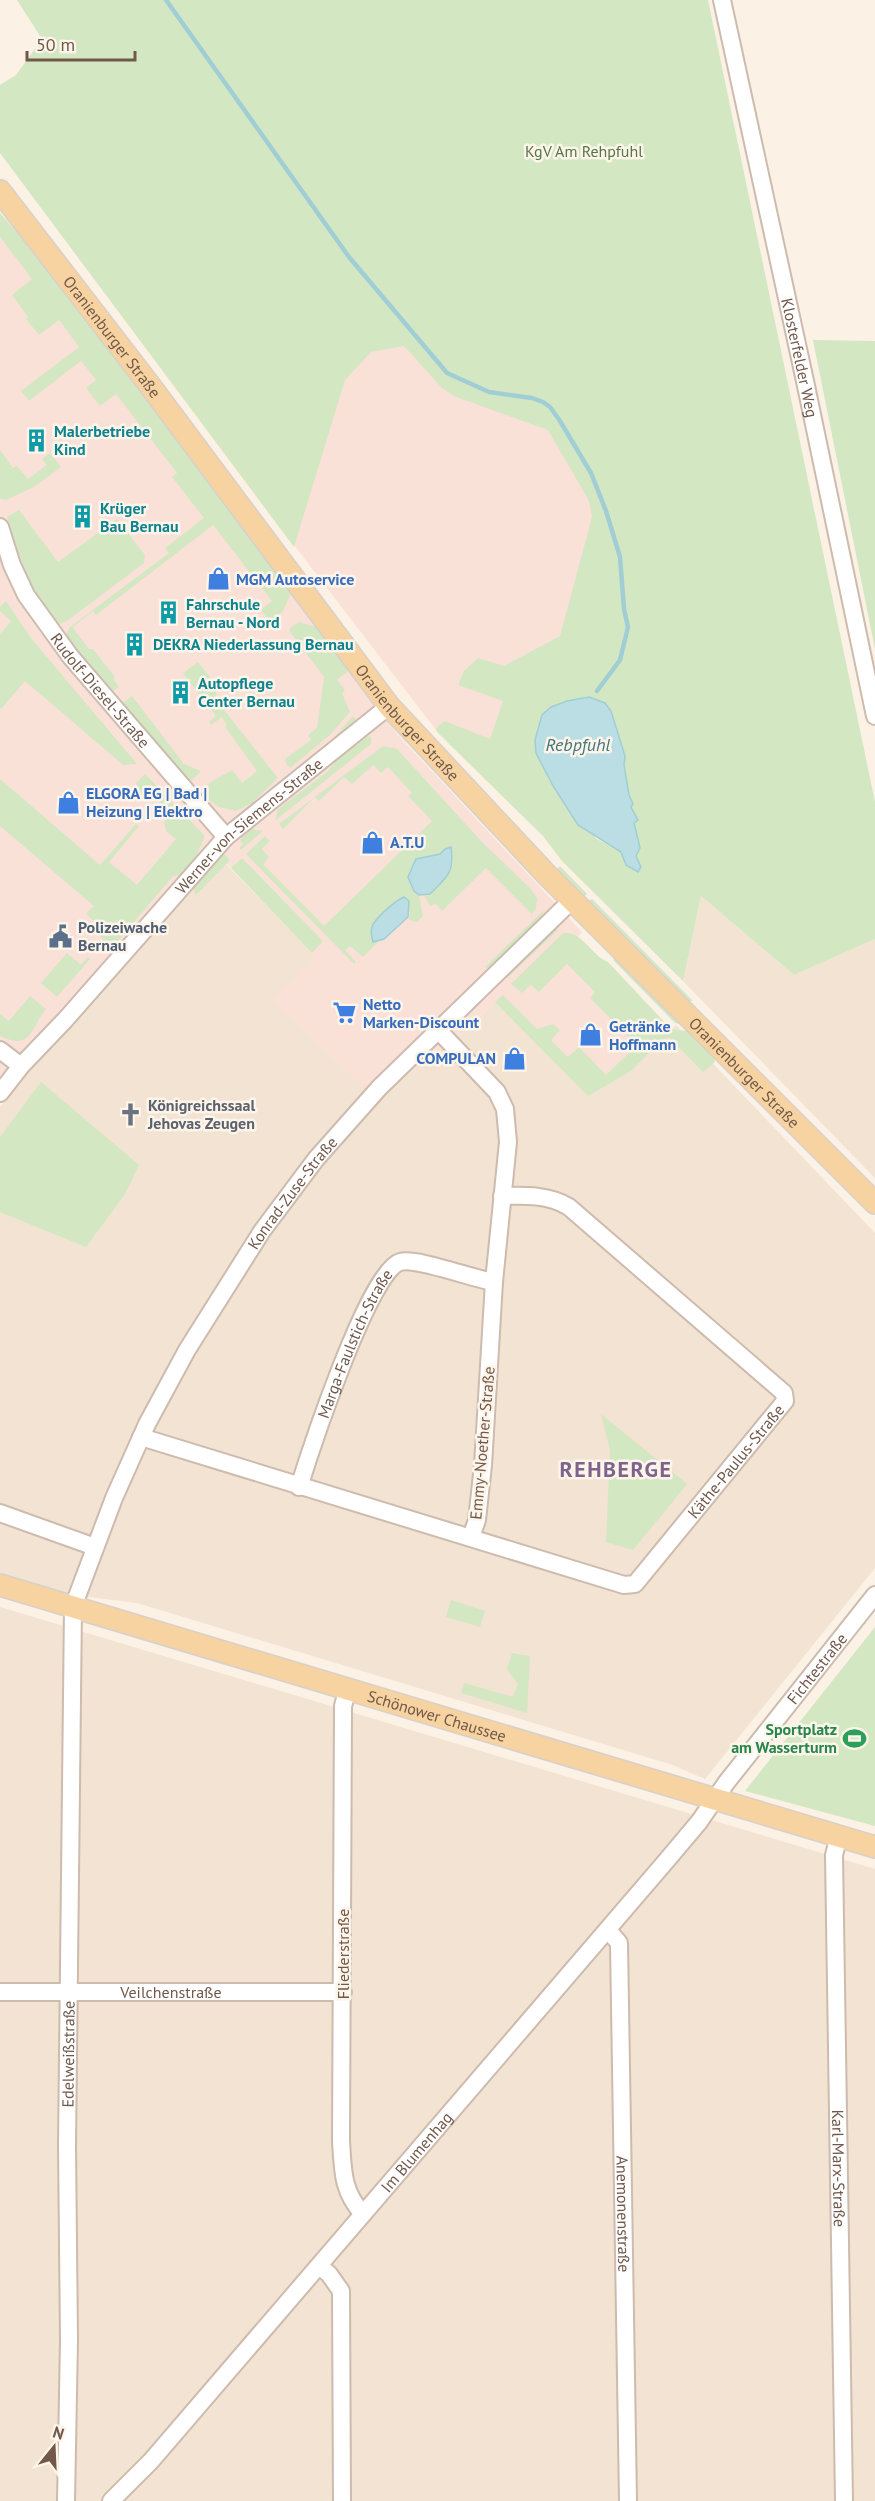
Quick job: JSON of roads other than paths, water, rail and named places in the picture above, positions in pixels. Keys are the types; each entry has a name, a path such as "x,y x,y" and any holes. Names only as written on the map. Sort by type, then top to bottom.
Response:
{"main road":[{"name":"Oranienburger Straße","path":"0,191 148,383 389,706 572,900 693,1018 875,1203"},
{"name":"Schönower Chaussee","path":"0,1585 875,1847"}],"street":[{"name":"Klosterfelder Weg","path":"722,0 875,716"},
{"name":"Rudolf-Diesel-Straße","path":"0,527 12,565 26,595 70,656 226,837"},
{"name":"Werner-von-Siemens-Straße","path":"0,1093 21,1066 65,1020 226,837 389,706"},
{"name":"Konrad-Zuse-Straße","path":"73,1607 95,1547 141,1437 187,1350 262,1231 316,1159 379,1088 572,900"},
{"name":"Emmy-Noether-Straße","path":"141,1437 299,1487 471,1537 477,1520 483,1466 494,1282 508,1142 505,1109 497,1092 438,1030"},
{"path":"0,1050 21,1066"},
{"name":"Käthe-Paulus-Straße","path":"471,1537 624,1585 634,1584 785,1401 784,1393 774,1384 569,1207 558,1200 548,1198 502,1196"},
{"name":"Marga-Faulstich-Straße","path":"299,1487 331,1392 373,1298 390,1269 399,1262 414,1262 494,1282"},
{"path":"0,1513 95,1547"},
{"name":"Fichtestraße","path":"716,1799 726,1783 875,1595"},
{"name":"Edelweißstraße","path":"66,2501 70,2224 67,2146 73,1607"},
{"name":"Fliederstraße","path":"348,1688 343,1706 341,2141 343,2179 351,2201 363,2214"},
{"name":"Im Blumenhag","path":"111,2501 151,2461 608,1930 716,1799"},
{"name":"Karl-Marx-Straße","path":"839,1836 834,1855 840,2124 844,2501"},
{"name":"Anemonenstraße","path":"608,1930 619,1943 628,2501"},
{"name":"Veilchenstraße","path":"0,1992 343,1992"},
{"path":"318,2266 329,2274 341,2291 342,2501"}],"water":[{"name":"Rebpfuhl","path":"589,697 605,703 611,711 625,756 624,765 629,795 633,804 631,807 638,820 634,823 640,848 636,856 641,867 638,872 626,865 621,852 578,825 553,786 536,753 535,740 542,715 551,707"},
{"path":"451,847 452,863 448,874 430,894 419,895 414,891 408,877 416,859 440,854"},
{"path":"404,897 409,901 408,917 384,939 373,942 371,931 377,919"}],"waterway":[{"path":"166,0 349,257 447,373 489,392 532,398 543,402 550,407 560,421 591,473 620,557 624,609 628,627 620,660 597,691"}],"place":[{"name":"Malerbetriebe Kind","path":"36,440"},
{"name":"Krüger Bau Bernau","path":"82,517"},
{"name":"MGM Autoservice","path":"218,579"},
{"name":"Fahrschule Bernau - Nord","path":"168,613"},
{"name":"DEKRA Niederlassung Bernau","path":"135,644"},
{"name":"Autopflege Center Bernau","path":"180,692"},
{"name":"ELGORA EG | Bad | Heizung | Elektro","path":"68,802"},
{"name":"A.T.U","path":"372,842"},
{"name":"Polizeiwache Bernau","path":"60,936"},
{"name":"Netto Marken-Discount","path":"345,1013"},
{"name":"Getränke Hoffmann","path":"591,1035"},
{"name":"COMPULAN","path":"514,1058"},
{"name":"Königreichssaal Jehovas Zeugen","path":"130,1114"},
{"name":"Sportplatz am Wasserturm","path":"855,1738"}],"district":[{"name":"REHBERGE","path":"616,1469"}],"park label":[{"name":"KgV Am Rehpfuhl","path":"584,151"}]}
